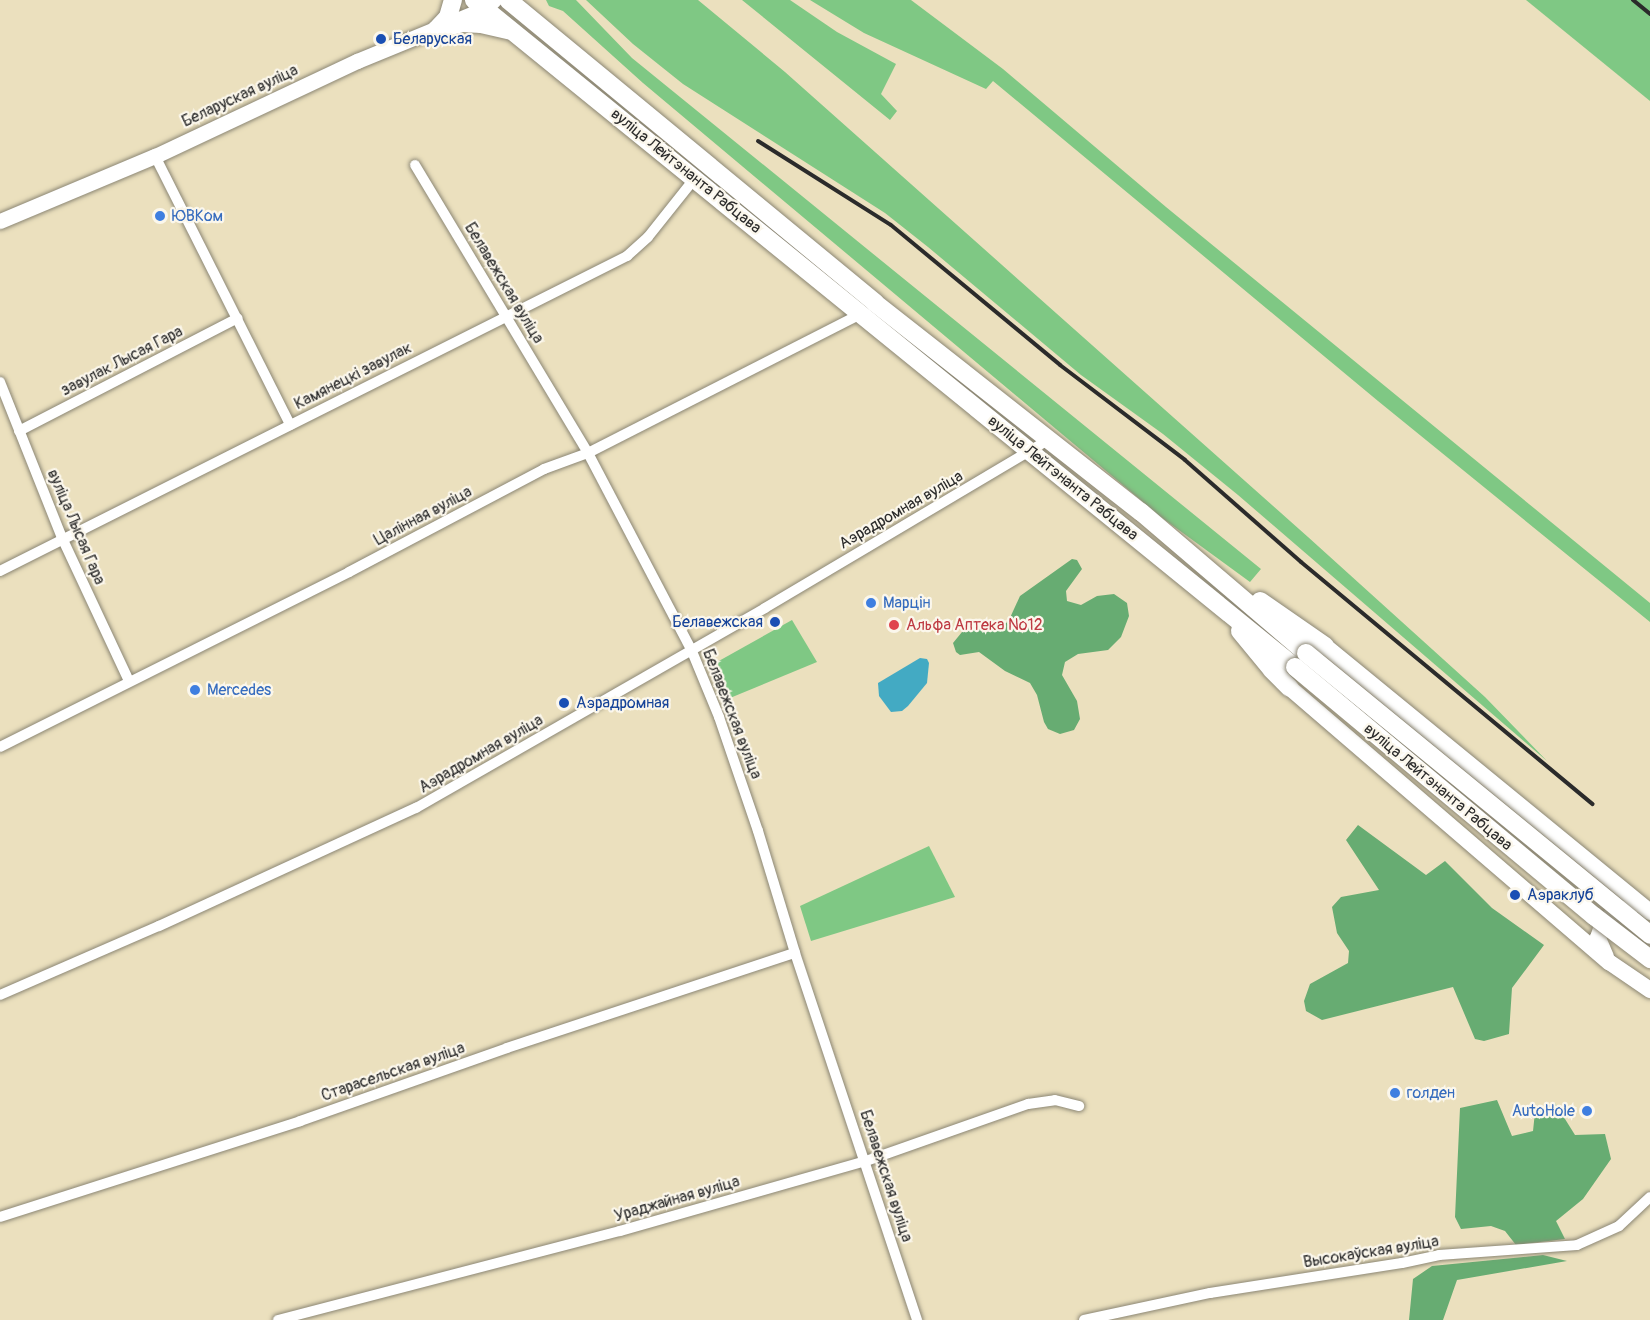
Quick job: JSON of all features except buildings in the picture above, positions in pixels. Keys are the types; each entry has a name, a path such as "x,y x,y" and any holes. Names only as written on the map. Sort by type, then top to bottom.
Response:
{"highway":[{"path":"436,30 448,17 453,0"},
{"name":"вуліца Лейтэнанта Рабцава","path":"508,0 875,303 1213,572 1300,660 1585,908 1650,958"},
{"name":"вуліца Лейтэнанта Рабцава","path":"484,3 515,33 1221,606 1300,660 1650,935"},
{"path":"436,30 463,23 481,24 515,33"},
{"path":"1213,572 1325,646"},
{"path":"1221,606 1254,650 1290,688"}],"main road":[{"name":"Беларуская вуліца","path":"0,221 155,156 325,75 436,30 484,3"},
{"path":"1325,646 1650,912"},
{"name":"вуліца Лейтэнанта Рабцава","path":"1290,688 1551,909 1609,962 1650,990"},
{"path":"1551,909 1562,915 1572,915 1592,902 1600,887 1598,874 1592,864"},
{"path":"1609,962 1600,948 1598,938 1602,926 1613,913 1627,907 1650,912"}],"street":[{"path":"155,156 290,424"},
{"name":"Белавежская вуліца","path":"415,165 508,316 588,453 691,649 732,753 795,953 866,1161 916,1320"},
{"name":"Камянецкі завулак","path":"0,571 627,256 648,237 695,178"},
{"name":"Цалінная вуліца","path":"0,747 349,572 544,469 588,453 861,314"},
{"name":"завулак Лысая Гара","path":"19,431 238,318"},
{"name":"вуліца Лысая Гара","path":"0,382 63,540 129,681"},
{"name":"Аэрадромная вуліца","path":"0,995 159,926 416,808 1048,440"},
{"name":"Старасельская вуліца","path":"0,1217 300,1121 529,1040 795,953"},
{"name":"Ураджайная вуліца","path":"278,1320 620,1231 866,1161 1028,1104 1055,1100 1079,1106"},
{"name":"Высокаўская вуліца","path":"1084,1320 1210,1293 1439,1255 1577,1245 1598,1238 1619,1226 1650,1197"}],"green space":[{"path":"546,0 576,0 632,58 1261,569 1250,582 1161,517 643,83 563,11 549,6"},
{"path":"586,0 698,0 785,72 1308,537 1485,697 1547,761 1238,495 1163,434 1081,375 928,247 885,213 683,84 633,44"},
{"path":"742,0 790,0 837,32 896,64 881,94 897,111 890,120"},
{"path":"810,0 911,0 1003,69 1166,207 1650,603 1650,622 1378,401 993,81 986,89 864,33"},
{"path":"1526,0 1650,0 1650,101"},
{"path":"1072,559 1077,560 1082,569 1066,591 1067,601 1081,605 1097,596 1114,594 1127,603 1129,616 1121,637 1108,650 1078,654 1065,662 1062,675 1077,701 1080,719 1074,730 1060,734 1048,729 1037,695 1030,683 1005,671 979,652 960,655 956,652 953,643 962,632 971,629 996,629 1003,626 1009,620 1020,596"},
{"path":"792,620 817,662 730,698 717,662"},
{"path":"1358,825 1426,875 1445,861 1492,908 1544,945 1512,988 1509,1034 1484,1041 1475,1039 1453,987 1322,1020 1306,1011 1304,1001 1310,984 1348,963 1349,951 1337,933 1332,907 1341,897 1379,890 1346,840"},
{"path":"929,846 955,897 811,941 800,906"},
{"path":"1497,1100 1512,1136 1533,1131 1535,1112 1555,1103 1575,1135 1605,1134 1611,1159 1583,1199 1556,1221 1565,1239 1516,1245 1505,1231 1491,1226 1461,1229 1455,1217 1460,1108"},
{"path":"1543,1255 1567,1261 1457,1280 1443,1320 1409,1320 1413,1279 1432,1266"}],"water":[{"path":"920,658 927,659 929,663 927,683 902,711 891,712 879,696 878,683"}],"railway":[{"path":"1633,0 1650,14"},
{"path":"758,141 891,225 1060,365 1185,460 1301,562 1593,804"}],"place":[{"name":"Беларуская","path":"381,39"},
{"name":"ЮВКом","path":"160,216"},
{"name":"Марцін","path":"871,603"},
{"name":"Белавежская","path":"775,622"},
{"name":"Альфа Аптека №12","path":"894,625"},
{"name":"Mercedes","path":"195,690"},
{"name":"Аэрадромная","path":"564,703"},
{"name":"Аэраклуб","path":"1515,895"},
{"name":"голден","path":"1395,1093"},
{"name":"AutoHole","path":"1587,1111"}]}
